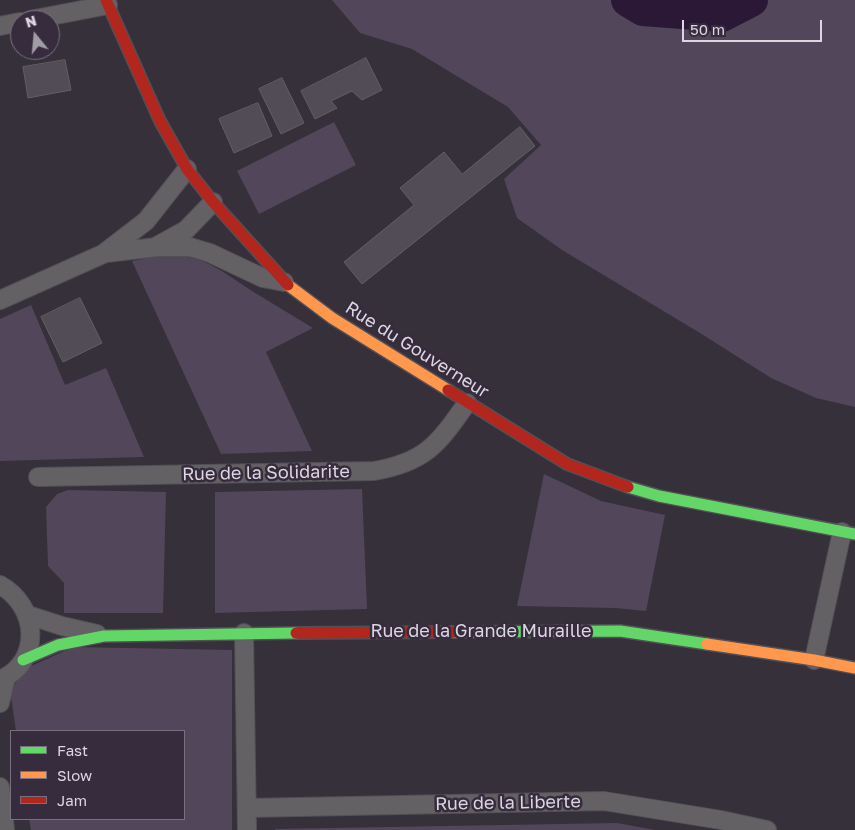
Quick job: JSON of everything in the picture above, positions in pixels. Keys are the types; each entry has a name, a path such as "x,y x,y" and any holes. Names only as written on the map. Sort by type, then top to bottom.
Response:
{"street":[{"path":"60,13 107,3"},
{"name":"Rue du Gouverneur","path":"107,3 160,121 187,169 213,202 284,282 332,318 568,464 612,482 659,496 848,533"},
{"path":"0,300 104,254 146,221 187,169"},
{"path":"156,247 186,230 213,202"},
{"path":"104,254 156,247 190,247 210,253 262,278 284,282"},
{"name":"Rue de la Solidarite","path":"38,477 374,471 412,461 428,451 449,429 467,403"},
{"path":"814,660 848,533"},
{"path":"0,585 10,590 20,601 28,615 30,626 28,650 23,660 3,678 0,704"},
{"name":"Rue de la Grande Muraille","path":"28,615 62,626 104,636"},
{"name":"Rue de la Grande Muraille","path":"23,660 58,645 104,636 244,633 620,631 814,660 855,668"},
{"path":"244,633 247,830"},
{"path":"0,787 5,830"},
{"name":"Rue de la Liberte","path":"247,808 604,801 721,820 767,830"}],"shaded area":[{"path":"332,0 855,0 855,407 816,398 771,378 562,250 517,218 504,179 541,145 508,107 412,49 360,33"},
{"path":"334,122 356,165 259,214 237,171"},
{"path":"162,255 186,256 205,262 313,328 266,352 312,451 221,454 132,261"},
{"path":"31,305 65,385 106,368 144,457 0,461 0,319"},
{"path":"544,474 601,501 665,515 646,611 615,608 517,606"},
{"path":"362,489 367,609 215,613 215,492"},
{"path":"68,490 166,492 163,613 64,613 64,583 48,566 46,507 57,494"},
{"path":"73,647 232,650 232,830 31,830 29,820 185,820 185,730 16,730 10,690 27,668"},
{"path":"617,823 655,830 275,830 275,829"}],"building":[{"path":"366,58 382,90 362,100 352,91 331,101 337,108 315,119 301,91"},
{"path":"65,60 71,90 28,98 23,67"},
{"path":"282,78 304,123 281,134 259,89"},
{"path":"258,103 272,136 234,153 219,119"},
{"path":"520,127 535,146 362,284 344,262 414,205 400,188 444,152 462,174"},
{"path":"80,298 102,343 63,362 41,317"}],"waterway":[{"path":"628,0 643,9 722,15 751,0"}],"traffic: fast":[{"path":"628,487 659,496 855,534"},
{"path":"454,632 620,631 707,644"},
{"path":"23,660 58,645 104,636 296,633"}],"traffic: slow":[{"path":"288,285 332,318 448,390"},
{"path":"707,644 855,668"}],"traffic: jam":[{"path":"106,0 160,121 187,169 213,202 288,285"},
{"path":"448,390 567,464 628,487"},
{"path":"296,633 454,632"}]}
